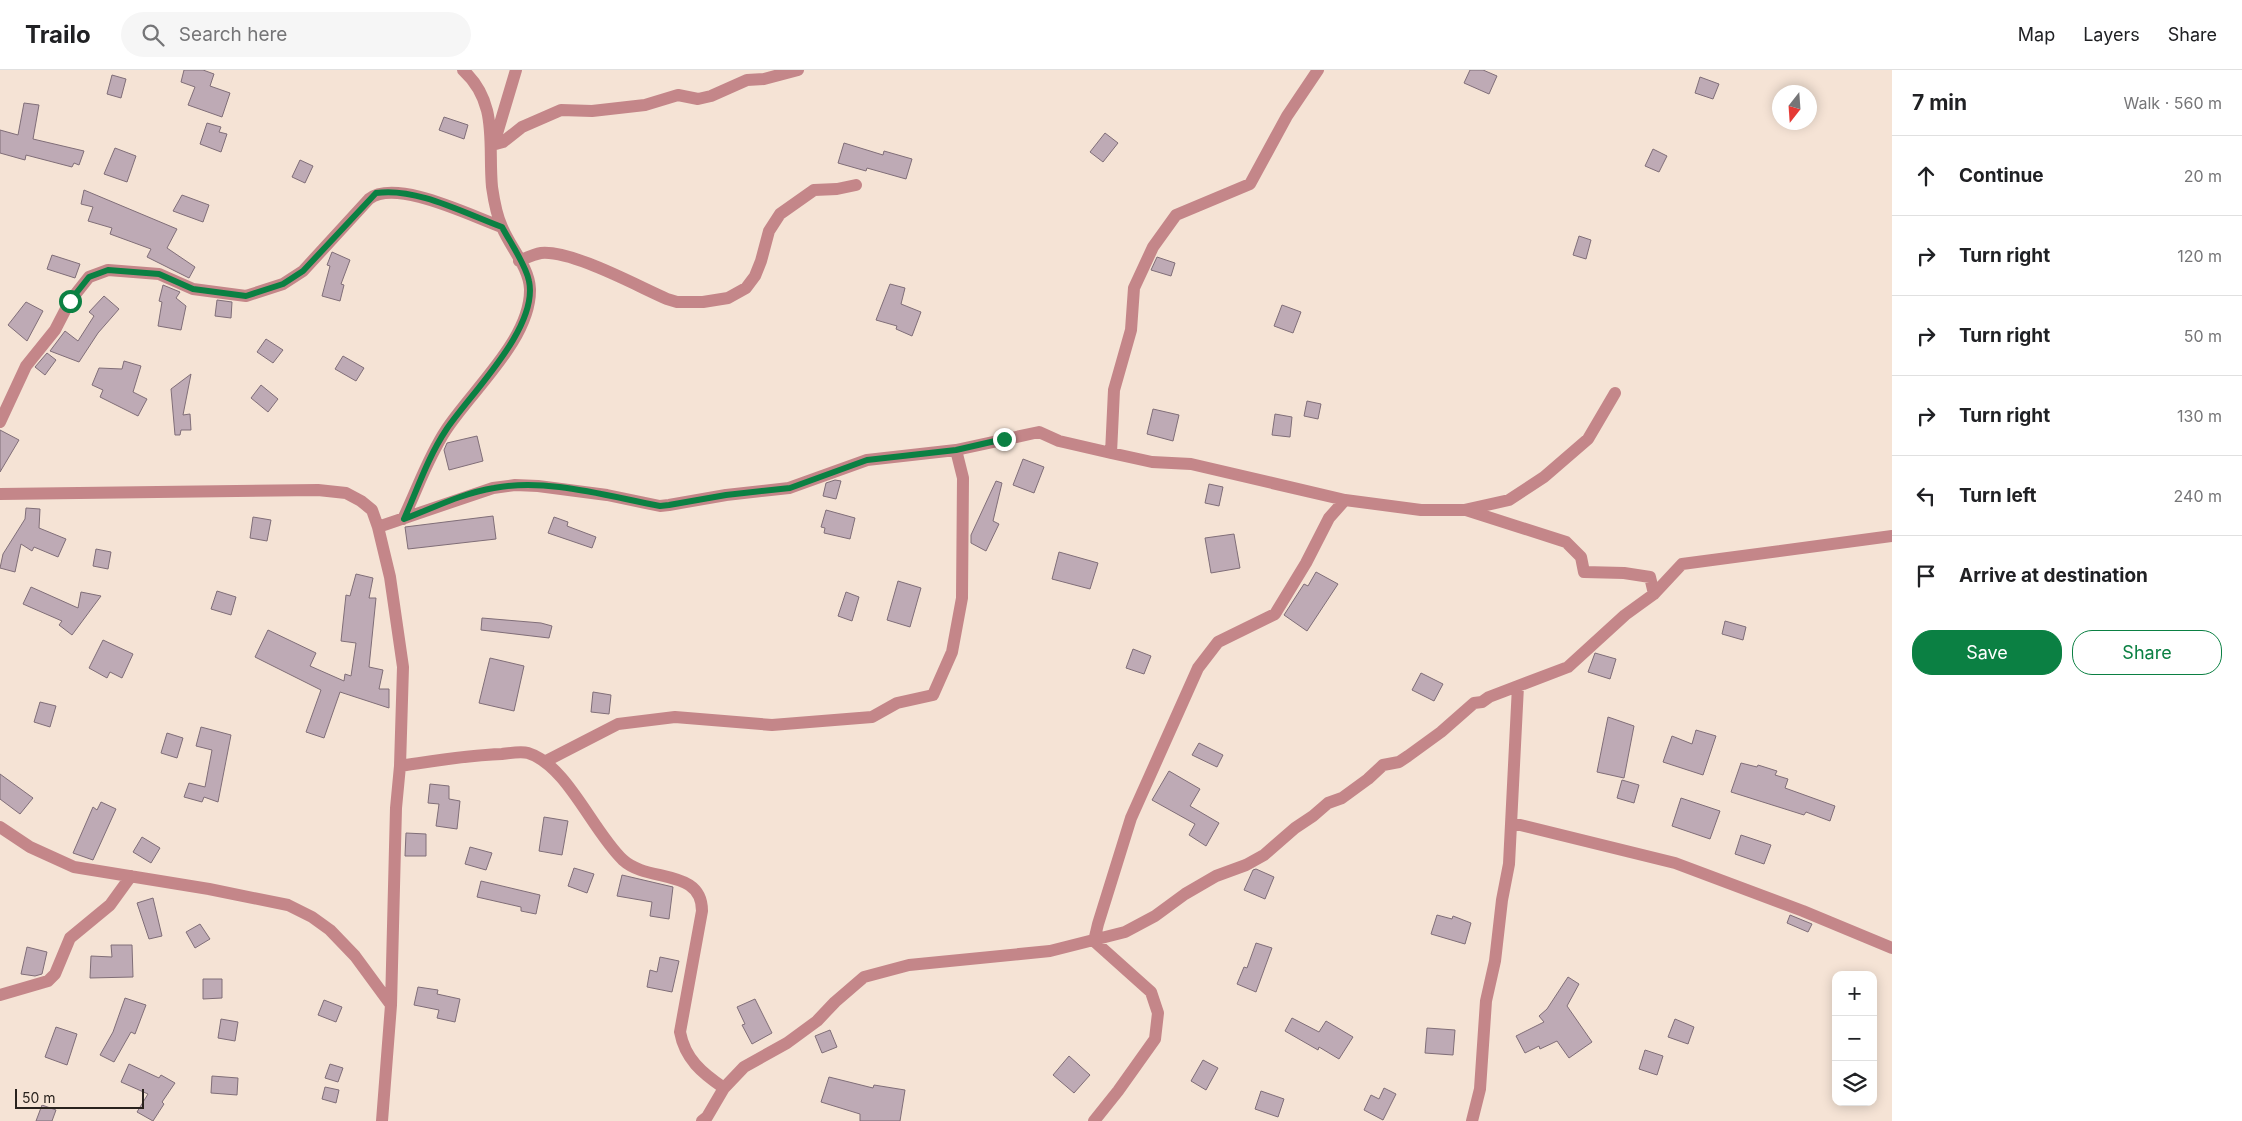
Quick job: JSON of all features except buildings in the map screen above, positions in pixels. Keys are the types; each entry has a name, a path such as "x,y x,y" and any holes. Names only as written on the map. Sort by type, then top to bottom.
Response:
{"street":[{"path":"404,519 446,430 512,344 526,309 530,292 529,280 502,227 494,205 490,165 492,144 486,103 470,76 463,70"},
{"path":"492,144 496,137 516,70"},
{"path":"492,144 503,142 522,127 561,110 592,111 645,105 678,95 698,99 711,96 747,80 786,75 798,70"},
{"path":"1111,453 1114,390 1131,330 1134,288 1153,246 1176,214 1250,184 1287,116 1318,70"},
{"path":"519,261 539,253 548,253 575,259 678,302 703,302 728,298 746,288 755,276 769,231 780,214 814,190 837,190 856,186"},
{"path":"0,422 26,366 55,330 83,282 98,272 108,270 159,274 193,289 246,296 283,284 303,271 376,193 412,194 502,227"},
{"path":"378,527 493,488 538,486 606,495 660,506 726,495 790,488 867,460 956,450 1039,432 1059,441 1111,453 1152,462 1191,464 1345,500 1421,510 1464,510 1509,500 1544,478 1588,439 1615,394"},
{"path":"546,762 618,724 675,717 772,725 872,717 897,703 933,695 952,652 962,598 963,478 956,450"},
{"path":"0,494 318,490 346,493 361,501 372,510 390,577 403,667 400,766 396,808 391,1005 382,1121"},
{"path":"1094,941 1100,914 1131,818 1198,668 1218,642 1275,614 1306,563 1329,518 1345,500"},
{"path":"1464,510 1566,542 1581,557 1584,572 1624,573 1650,577 1654,594"},
{"path":"702,1121 707,1117 724,1088 744,1067 787,1044 817,1021 835,1002 864,977 909,965 1050,951 1126,932 1155,916 1185,894 1216,876 1246,865 1264,855 1328,803 1348,793 1368,779 1383,765 1399,762 1408,756 1441,732 1474,703 1482,702 1488,696 1568,667 1625,615 1654,594 1682,564 1892,536"},
{"path":"1472,1121 1480,1089 1486,1001 1495,961 1502,900 1509,864 1518,686"},
{"path":"400,766 468,755 527,752 546,762 565,782 596,828 627,864 643,872 689,884 698,892 702,899 692,972 680,1032 685,1050 690,1059 701,1072 724,1088"},
{"path":"1512,823 1675,863 1803,910 1892,948"},
{"path":"0,827 30,847 74,867 288,905 312,917 330,930 356,956 391,1005"},
{"path":"0,995 48,981 55,974 70,938 77,930 110,905 131,876"},
{"path":"1094,941 1151,992 1158,1013 1155,1039 1094,1121"}],"route":[{"path":"70,301 83,282 89,277 98,272 108,270 159,274 193,289 246,296 283,284 303,271 376,193 395,191 412,194 502,227 529,280 530,292 524,316 512,344 446,430 404,519 470,495 493,488 515,485 565,489 660,506 669,505 726,495 790,488 867,460 956,450 1004,439"}]}
